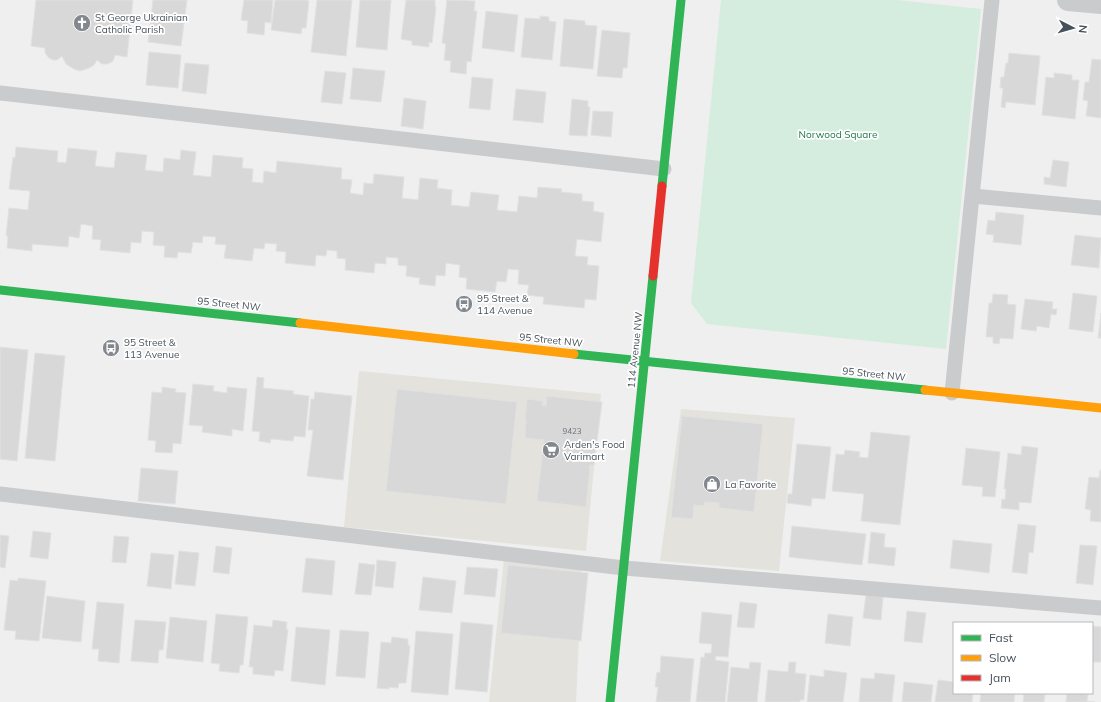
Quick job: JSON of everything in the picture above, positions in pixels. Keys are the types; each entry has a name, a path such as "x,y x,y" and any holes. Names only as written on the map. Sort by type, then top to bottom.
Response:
{"street":[{"name":"114 Avenue NW","path":"610,702 681,0"},
{"path":"1068,0 1101,3"},
{"name":"95 Street NW","path":"0,290 644,362 1101,408"}],"lane":[{"path":"952,393 992,0"},
{"path":"0,93 664,169"},
{"path":"973,196 1101,208"},
{"path":"0,494 624,568 1101,608"}],"shaded area":[{"path":"359,371 601,394 586,551 344,527"},
{"path":"681,409 795,418 779,571 660,561"},
{"path":"504,559 582,569 576,702 489,702"}],"green space":[{"name":"Norwood Square","path":"721,0 897,0 981,9 946,349 707,324 691,303"}],"building":[{"name":"St George Ukrainian Catholic Parish","path":"36,0 133,0 127,57 115,55 112,62 107,64 102,64 97,60 94,65 80,71 66,64 62,56 57,60 49,58 45,53 45,48 31,46"},
{"path":"153,0 187,0 181,46 148,42"},
{"path":"244,0 273,0 271,23 265,22 264,35 247,33 248,21 241,20"},
{"path":"275,0 309,1 306,28 302,28 301,34 271,30"},
{"path":"317,0 352,0 346,56 311,52"},
{"path":"360,0 391,0 387,50 356,47"},
{"path":"406,0 435,0 436,7 432,43 429,42 429,47 412,45 412,41 401,39"},
{"path":"447,0 475,1 474,11 477,11 471,62 467,61 466,74 450,72 451,61 444,60 446,44 442,43"},
{"path":"486,11 518,15 514,52 482,48"},
{"path":"540,16 549,17 549,21 556,22 552,60 521,57 525,18 540,19"},
{"path":"564,19 585,21 585,25 597,26 593,69 560,66"},
{"path":"602,30 630,33 627,68 623,68 622,78 597,76"},
{"path":"149,52 181,55 178,88 146,85"},
{"path":"1009,53 1040,56 1035,105 1006,102 1005,108 1001,107 1003,88 1000,88 1001,77 1004,77"},
{"path":"1092,59 1101,60 1101,118 1086,116 1088,101 1083,100 1085,82 1089,82"},
{"path":"185,63 209,65 206,94 182,91"},
{"path":"353,68 385,71 381,102 350,99"},
{"path":"325,71 346,73 342,104 321,102"},
{"path":"1054,73 1072,75 1072,80 1079,80 1075,119 1042,115 1046,77 1054,78"},
{"path":"472,77 493,79 490,110 469,108"},
{"path":"516,89 546,92 543,123 513,120"},
{"path":"404,98 426,101 423,129 401,126"},
{"path":"572,99 588,101 588,107 590,107 587,136 569,135"},
{"path":"593,111 613,112 611,137 591,135"},
{"path":"16,147 58,151 57,162 66,163 68,148 97,151 95,166 114,168 116,152 147,155 145,170 163,172 164,158 180,160 181,150 196,152 193,175 211,177 213,155 243,158 242,168 253,169 252,182 263,183 264,171 276,173 277,161 342,168 341,179 352,180 350,193 363,195 364,183 373,184 374,174 404,177 402,198 418,200 420,178 438,180 437,188 452,190 451,205 469,207 471,192 499,195 497,210 517,212 519,196 537,198 538,187 562,189 561,192 582,194 582,201 594,202 593,211 604,213 601,242 577,239 575,256 588,257 587,265 599,266 596,300 585,299 584,308 543,304 544,297 527,295 529,285 518,284 519,270 508,269 506,282 497,281 495,292 466,289 467,278 459,277 460,265 446,263 445,276 436,275 435,286 419,284 420,278 406,276 407,266 398,265 398,258 386,257 386,264 375,263 374,273 345,270 346,259 337,258 337,251 327,250 326,256 316,255 315,266 285,263 286,252 276,251 277,244 265,243 264,249 254,248 252,261 224,258 226,245 215,244 216,237 203,236 202,243 193,242 191,253 178,252 177,258 164,257 165,246 153,245 154,232 142,231 141,243 131,242 130,253 100,250 101,240 92,239 93,226 81,224 79,238 69,236 68,247 32,244 32,251 7,248 8,236 6,236 9,208 28,210 30,191 9,189 13,157 15,158"},
{"path":"1053,160 1069,162 1066,187 1044,184 1044,177 1050,178"},
{"path":"996,212 1024,215 1021,245 993,242 994,235 986,234 988,220 995,221"},
{"path":"1075,235 1101,238 1099,268 1071,265"},
{"path":"1073,293 1097,296 1093,332 1069,329"},
{"path":"993,294 1008,295 1007,304 1016,305 1013,339 1000,338 999,344 993,343 993,337 986,337 989,303 992,303"},
{"path":"1025,299 1053,302 1052,309 1057,309 1056,315 1051,314 1049,328 1037,326 1036,331 1021,329"},
{"path":"1101,313 1101,338 1098,338"},
{"path":"0,347 28,350 17,461 0,459"},
{"path":"35,353 65,356 55,461 25,458"},
{"path":"257,377 264,378 263,388 294,391 293,394 309,396 305,437 294,436 293,441 271,439 270,443 259,441 260,432 252,431"},
{"path":"193,384 214,386 213,391 227,393 227,387 247,389 243,431 232,429 232,436 202,432 203,426 189,425"},
{"path":"162,387 176,389 175,392 186,393 181,444 173,443 172,453 155,452 156,441 148,440 152,392 162,393"},
{"path":"397,389 517,402 506,504 386,491"},
{"path":"315,392 352,396 343,480 307,476 313,430 308,430 311,399 314,399"},
{"path":"547,396 602,402 594,465 590,465 586,507 537,501 544,440 525,438 527,399 543,401 542,405 546,406"},
{"path":"682,416 763,424 754,512 719,508 719,503 705,502 704,506 694,505 693,519 671,517"},
{"path":"871,432 910,436 900,525 861,521 864,494 832,491 836,454 844,455 845,450 860,452 859,457 868,458"},
{"path":"797,444 831,447 825,499 812,498 811,506 787,503 788,494 792,494"},
{"path":"1022,446 1038,448 1031,503 1019,502 1019,510 1001,508 1002,499 1005,500 1006,489 1004,489 1008,453 1021,455"},
{"path":"966,448 1000,452 995,497 982,496 983,487 962,485"},
{"path":"141,468 178,471 175,504 138,501"},
{"path":"1100,470 1101,522 1090,521 1091,510 1085,509 1089,477 1099,478"},
{"path":"1018,524 1036,526 1033,553 1029,552 1027,574 1012,572"},
{"path":"792,526 866,534 862,565 789,557"},
{"path":"33,531 51,533 48,559 30,557"},
{"path":"871,532 885,534 884,547 896,548 894,566 868,563"},
{"path":"0,535 9,536 5,568 0,567"},
{"path":"114,536 129,537 126,563 112,562"},
{"path":"953,540 992,544 989,573 950,568"},
{"path":"1080,545 1097,546 1093,585 1076,583"},
{"path":"216,546 232,548 229,574 213,572"},
{"path":"179,551 199,553 195,586 175,584"},
{"path":"151,553 174,555 171,589 147,586"},
{"path":"306,558 335,561 332,595 302,592"},
{"path":"377,560 396,562 393,588 375,586"},
{"path":"359,563 375,565 371,595 355,594"},
{"path":"508,565 588,573 581,641 501,633"},
{"path":"467,567 498,569 495,597 464,594"},
{"path":"423,577 456,581 452,613 419,610"},
{"path":"18,578 46,581 39,641 15,639 16,631 4,630 10,580 18,581"},
{"path":"866,595 883,597 881,620 863,618"},
{"path":"47,596 85,601 81,642 42,638"},
{"path":"97,602 124,604 119,663 98,661 99,649 92,649"},
{"path":"740,602 757,604 754,628 737,627"},
{"path":"907,611 926,613 922,643 904,641"},
{"path":"702,612 732,615 728,657 716,656 715,660 729,662 725,702 696,702 701,657 704,658 705,653 711,653 712,644 699,643"},
{"path":"216,614 248,617 243,665 240,665 239,673 219,671 220,664 211,663"},
{"path":"828,614 853,617 850,646 825,643"},
{"path":"170,617 207,621 203,662 166,658"},
{"path":"135,620 166,622 163,650 159,650 158,663 131,661"},
{"path":"273,620 287,622 286,629 288,629 283,671 275,670 274,676 253,674 253,667 249,667 254,625 272,627"},
{"path":"461,622 493,625 487,692 455,689"},
{"path":"1093,626 1101,627 1101,662 1093,662"},
{"path":"296,627 330,630 325,685 291,681"},
{"path":"340,630 369,632 365,678 336,676"},
{"path":"416,631 453,634 448,695 411,692"},
{"path":"392,637 408,639 408,645 410,646 406,683 399,683 398,688 377,688 381,642 391,643"},
{"path":"661,656 694,659 690,702 656,702 658,687 655,687 657,672 660,673"},
{"path":"750,662 761,663 757,702 727,702 731,667 749,669"},
{"path":"789,662 796,662 795,673 806,674 804,700 800,700 800,702 765,702 768,670 788,672"},
{"path":"824,670 847,673 843,702 807,702 810,675 824,677"},
{"path":"875,673 895,675 892,702 859,702 861,678 874,679"},
{"path":"938,680 953,682 953,694 973,694 972,702 935,702"},
{"path":"904,682 933,685 931,702 902,702"},
{"path":"981,694 1015,694 1014,702 980,702"},
{"path":"1024,694 1045,694 1044,702 1023,702"},
{"path":"1067,694 1088,694 1087,701 1095,702 1066,702"}],"traffic: fast":[{"path":"662,186 681,0"},
{"path":"610,702 653,276"},
{"path":"0,290 300,323"},
{"path":"574,354 925,390"}],"traffic: slow":[{"path":"300,323 574,354"},
{"path":"925,390 1101,408"}],"traffic: jam":[{"path":"653,276 662,186"}],"place":[{"name":"St George Ukrainian Catholic Parish","path":"82,23"},
{"name":"95 Street & 114 Avenue","path":"464,304"},
{"name":"95 Street & 113 Avenue","path":"111,348"},
{"name":"Arden's Food Varimart","path":"551,450"},
{"name":"La Favorite","path":"712,484"}]}
